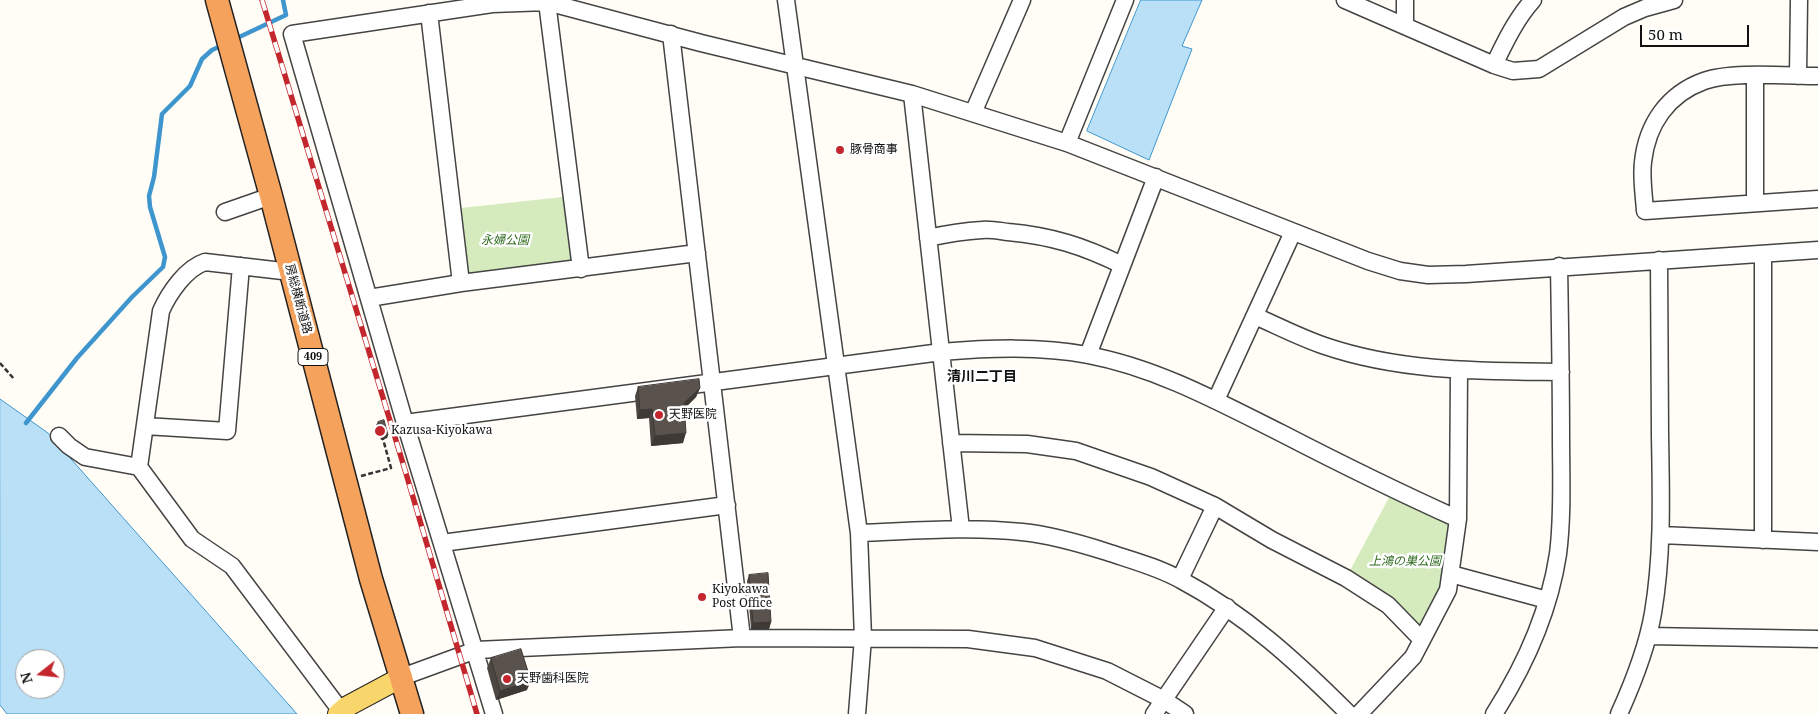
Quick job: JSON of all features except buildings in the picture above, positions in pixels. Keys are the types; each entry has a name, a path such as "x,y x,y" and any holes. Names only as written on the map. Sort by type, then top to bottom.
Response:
{"highway":[{"name":"房総横断道路","path":"217,0 271,196 371,579 412,714"}],"main road":[{"path":"339,713 346,707 402,678"}],"street":[{"path":"786,0 859,533 862,638 857,714"},
{"path":"973,113 1022,0"},
{"path":"1067,143 1125,0"},
{"path":"1345,0 1494,65 1512,71 1539,68 1624,18 1645,8 1674,0"},
{"path":"1405,0 1405,26"},
{"path":"1494,65 1511,30 1533,0"},
{"path":"1798,0 1798,76"},
{"path":"546,2 581,269"},
{"path":"494,714 476,650 405,423 292,34 492,4 546,2 912,94 1067,143 1368,261 1400,271 1428,275 1818,250"},
{"path":"429,13 461,283"},
{"path":"671,34 742,638"},
{"path":"1754,76 1754,202"},
{"path":"1818,76 1727,77 1705,81 1686,90 1670,102 1655,120 1643,162 1645,211 1818,199"},
{"path":"912,94 961,529"},
{"path":"1088,355 1156,177"},
{"path":"224,212 271,196"},
{"path":"928,238 954,232 984,229 1014,232 1063,241 1090,249 1122,265"},
{"path":"1216,400 1293,232"},
{"path":"369,298 461,283 697,254"},
{"path":"1763,254 1763,540"},
{"path":"1619,714 1648,636 1653,614 1661,535 1659,260"},
{"path":"139,467 161,310 168,295 196,265 205,262 291,272"},
{"path":"145,426 227,431 241,266"},
{"path":"1494,714 1514,683 1530,651 1547,600 1558,554 1561,508 1559,266"},
{"path":"1255,316 1325,346 1408,366 1459,370 1560,372"},
{"path":"405,423 941,352 1013,348 1088,355 1127,365 1164,378 1216,400 1393,490 1458,519"},
{"path":"1359,714 1413,656 1448,590 1458,519 1459,370"},
{"path":"59,436 84,457 139,467 192,539 232,566 339,713"},
{"path":"951,443 1026,444 1076,451 1151,477 1215,506 1272,540 1354,583 1388,605 1422,640"},
{"path":"442,543 727,505"},
{"path":"1180,579 1215,506"},
{"path":"859,533 961,529 1022,532 1075,542 1139,563 1180,579 1227,607 1294,661 1349,714"},
{"path":"1661,535 1818,542"},
{"path":"1450,574 1547,600"},
{"path":"1154,714 1227,607"},
{"path":"1648,636 1818,639"},
{"path":"402,678 476,650 742,638 968,639 1035,648 1107,671 1164,700 1185,714"}],"path":[{"path":"0,363 14,379"},
{"path":"346,480 391,468 384,439"}],"green space":[{"name":"永婦公園","path":"572,196 581,269 461,283 452,209"},
{"name":"上鴻の巣公園","path":"1393,490 1458,519 1452,566 1422,640 1346,578"}],"water":[{"path":"1141,0 1202,0 1182,46 1192,49 1149,160 1087,131"},
{"path":"0,399 48,433 297,714 7,714 0,705"}],"waterway":[{"path":"235,39 286,15 283,0"},
{"path":"26,423 77,358 132,297 163,267 165,257 150,207 149,196 154,177 162,114 190,86 202,59 212,50 223,45"}],"railway":[{"path":"262,0 477,714"}],"place":[{"name":"豚骨商事","path":"840,150"},
{"name":"天野医院","path":"659,415"},
{"name":"Kazusa-Kiyokawa","path":"380,431"},
{"name":"Kiyokawa Post Office","path":"702,597"},
{"name":"天野歯科医院","path":"507,679"}],"district":[{"name":"清川二丁目","path":"982,377"}]}
